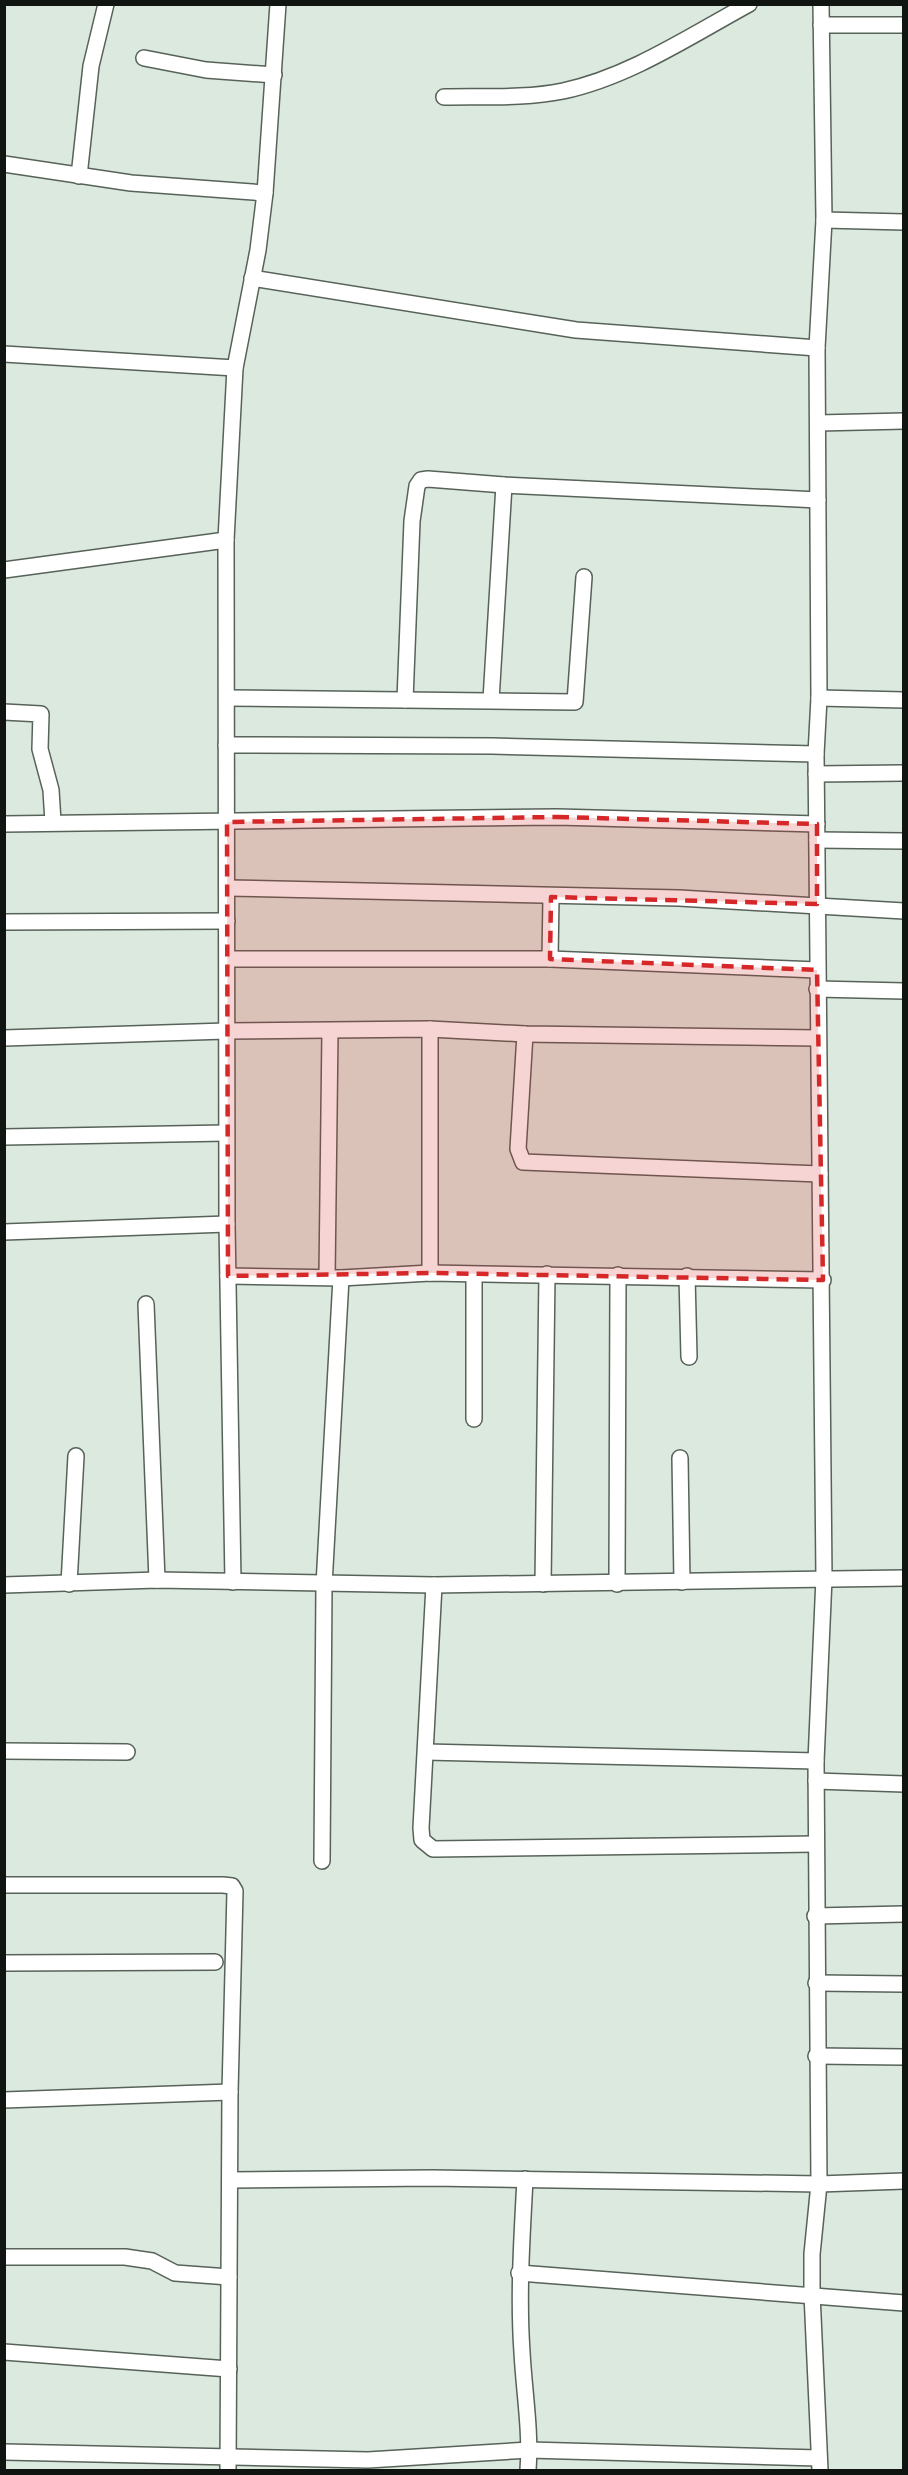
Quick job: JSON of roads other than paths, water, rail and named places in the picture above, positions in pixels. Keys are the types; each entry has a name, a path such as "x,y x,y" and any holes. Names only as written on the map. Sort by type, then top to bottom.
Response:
{"street":[{"path":"79,176 92,66 106,4"},
{"path":"233,1582 226,1133 228,888 226,540 235,368 265,193 278,4"},
{"path":"444,97 536,95 593,82 652,57 749,4"},
{"path":"4,2452 228,2464 369,2465 529,2450 820,2464 812,2254 819,2184 815,1916 816,1761 824,1578 823,1280 817,989 816,774 819,698 817,348 824,220 821,4"},
{"path":"821,25 903,25"},
{"path":"144,58 206,70 274,75"},
{"path":"4,164 131,183 265,193"},
{"path":"824,220 903,222"},
{"path":"252,278 576,330 817,348"},
{"path":"4,354 235,368"},
{"path":"818,423 903,421"},
{"path":"405,700 412,521 417,486 421,480 818,500"},
{"path":"490,700 504,485"},
{"path":"4,570 226,540"},
{"path":"227,698 575,702 584,577"},
{"path":"819,698 903,700"},
{"path":"4,712 41,714 40,749 51,790 53,822"},
{"path":"226,745 492,746 816,754"},
{"path":"816,774 903,773"},
{"path":"4,824 557,817 817,824"},
{"path":"817,840 903,842"},
{"path":"228,888 817,904 903,910"},
{"path":"550,959 551,897"},
{"path":"4,922 227,921"},
{"path":"228,960 550,959 817,970"},
{"path":"817,989 903,991"},
{"path":"4,1038 226,1031 430,1029 525,1034 818,1038"},
{"path":"430,1029 430,1273"},
{"path":"322,1861 324,1584 334,1277 330,1031"},
{"path":"525,1034 518,1149 523,1162 820,1174"},
{"path":"4,1137 226,1133"},
{"path":"4,1232 227,1224"},
{"path":"228,1276 334,1277 430,1273 823,1280"},
{"path":"543,1584 547,1274"},
{"path":"474,1275 474,1419"},
{"path":"617,1584 618,1275"},
{"path":"687,1276 689,1357"},
{"path":"146,1304 157,1580"},
{"path":"69,1584 76,1456"},
{"path":"680,1458 682,1582"},
{"path":"4,1585 157,1580 434,1585 903,1578"},
{"path":"434,1585 421,1828 422,1840 433,1849 816,1844"},
{"path":"4,1751 128,1752"},
{"path":"426,1752 816,1761"},
{"path":"816,1781 903,1784"},
{"path":"4,1885 232,1886 235,1891 230,2092 228,2464"},
{"path":"815,1916 903,1914"},
{"path":"4,1963 215,1962"},
{"path":"816,1983 903,1984"},
{"path":"816,2056 903,2057"},
{"path":"4,2100 230,2092"},
{"path":"230,2180 525,2179 819,2184 903,2181"},
{"path":"525,2179 519,2273 522,2353 528,2402 528,2470"},
{"path":"4,2257 125,2257 152,2261 175,2273 229,2277"},
{"path":"519,2273 812,2294 903,2303"},
{"path":"4,2352 229,2369"}]}
